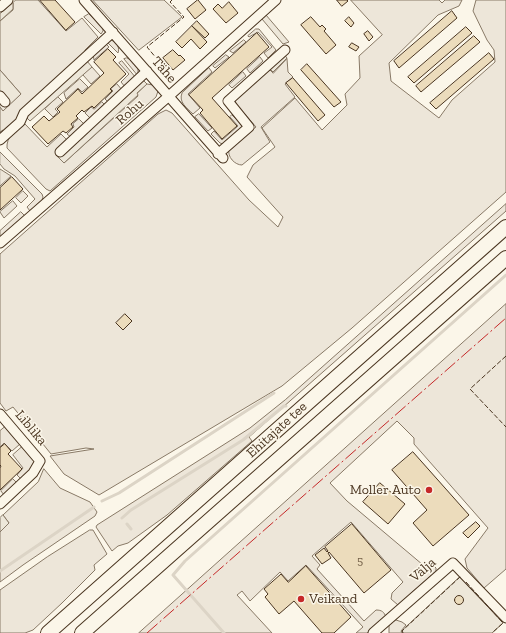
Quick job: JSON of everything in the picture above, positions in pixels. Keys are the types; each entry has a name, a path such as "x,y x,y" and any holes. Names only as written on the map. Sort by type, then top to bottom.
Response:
{"highway":[{"name":"Ehitajate tee","path":"48,633 506,227"},
{"name":"Ehitajate tee","path":"82,633 506,258"}],"street":[{"path":"0,7 8,0"},
{"name":"Tähe","path":"84,0 220,156 249,127 228,101 285,50"},
{"name":"Rohu","path":"0,243 169,96 276,0"},
{"path":"0,140 20,122 24,114 113,32"},
{"path":"60,152 147,71"},
{"name":"Liblika","path":"0,504 33,473 40,461 2,420"},
{"name":"Välja","path":"373,633 453,563 506,618"}],"shaded area":[{"path":"16,0 38,0 66,31 82,18 98,37 85,50 85,53 20,111 17,121 5,132 3,130 0,132 0,107 3,110 21,94 0,70 0,21 13,10 13,3"},
{"path":"93,0 164,0 182,17 139,50"},
{"path":"351,0 439,0 442,3 445,0 462,0 459,6 438,15 389,63 391,81 439,118 452,100 495,62 494,50 487,40 473,11 476,0 506,0 506,192 352,328 282,386 99,495 64,474 50,456 94,449 86,448 51,454 13,407 6,411 0,403 0,254 158,114 166,110 172,113 249,200 278,227 283,217 247,177 253,165 275,147 262,128 295,98 322,130 347,105 345,94 360,78 359,56 382,35"},
{"path":"13,3 13,9 0,21 0,14"},
{"path":"89,14 103,28 101,34 84,17"},
{"path":"266,15 289,42 283,44 262,19"},
{"path":"256,29 259,29 276,50 268,58 264,53 272,47 258,32 249,37 248,36"},
{"path":"111,40 118,45 118,53 107,42"},
{"path":"244,40 246,42 233,53 230,51"},
{"path":"105,43 109,47 94,60 93,54"},
{"path":"283,53 287,58 273,72 269,68"},
{"path":"226,55 229,57 215,68 213,66"},
{"path":"260,57 263,61 250,73 247,69"},
{"path":"127,58 131,60 138,69 138,76 124,59"},
{"path":"287,59 288,72 293,77 285,84 295,97 261,127 270,142 242,165 239,165 230,158 229,149 256,127 236,104 235,100 269,69 273,73"},
{"path":"87,61 92,67 30,121 25,116"},
{"path":"122,61 136,78 126,88 121,82 129,74 119,63"},
{"path":"92,67 100,76 91,84 83,75"},
{"path":"209,68 212,72 188,94 200,108 193,114 182,102 182,93"},
{"path":"0,70 21,94 3,111 0,107"},
{"path":"243,72 246,76 232,88 229,85"},
{"path":"80,79 88,87 82,92 78,88 66,99 64,93"},
{"path":"142,79 147,84 137,93 138,95 64,163 58,157"},
{"path":"117,84 123,91 109,103 105,99 113,91 111,89"},
{"path":"147,84 153,85 158,91 156,97 50,191 46,189 7,148 10,137 18,128 25,124 47,147 61,134 68,141 55,153 64,163 138,96 137,94"},
{"path":"58,97 63,102 55,109 58,112 53,117 45,109"},
{"path":"102,102 106,106 91,119 85,113 91,107 94,109"},
{"path":"199,114 212,128 208,131 195,117"},
{"path":"232,115 242,125 242,127 223,144 220,143 211,134 214,131 222,140 238,126 230,117"},
{"path":"79,119 85,125 72,138 67,134 74,127 73,124"},
{"path":"0,152 42,194 42,200 30,211 27,207 35,199 15,176 4,169 0,164"},
{"path":"0,169 11,176 0,186"},
{"path":"23,191 28,196 21,203 16,198"},
{"path":"13,201 17,206 4,218 0,212"},
{"path":"506,204 506,211 249,437 252,441 167,515 128,543 118,546 112,551 96,527 97,525 250,428 285,400"},
{"path":"21,212 25,216 0,238 0,231"},
{"path":"506,304 506,569 484,588 467,568 465,559 488,528 414,444 414,438 397,421 330,483 347,501 429,570 434,566 436,571 398,605 391,599 392,593 403,582 351,522 312,556 320,565 317,569 364,621 376,610 381,611 384,614 386,617 367,633 356,633 363,627 306,565 288,581 280,572 250,601 242,591 237,595 272,633 139,633"},
{"path":"5,427 20,444 12,451 4,443 0,447 0,431"},
{"path":"22,447 35,460 35,465 21,479 17,475 23,468 13,455"},
{"path":"44,469 60,488 90,502 97,512 95,516 0,582 0,532 9,523 3,515 38,482"},
{"path":"13,479 17,483 4,495 1,491"},
{"path":"3,515 9,523 0,532 0,518"},
{"path":"90,530 93,530 107,554 94,565 95,570 33,630 25,633 0,633 0,590 47,557"},
{"path":"460,577 503,623 492,633 403,633 402,631"},
{"path":"396,620 406,625 401,631 402,633 389,633 389,625"}],"building":[{"path":"40,0 55,0 75,22 66,30"},
{"path":"198,0 206,10 195,19 187,9"},
{"path":"337,0 347,0 348,1 342,6"},
{"path":"229,2 238,13 226,23 213,9 218,4 222,8"},
{"path":"452,11 457,18 399,68 394,61"},
{"path":"311,17 320,27 322,25 326,29 324,31 336,45 326,54 301,25"},
{"path":"349,17 354,23 351,27 345,21"},
{"path":"197,21 209,34 205,38 192,26"},
{"path":"192,26 207,42 200,49 191,39 182,48 176,42"},
{"path":"466,27 472,33 414,83 408,77"},
{"path":"368,31 373,37 369,41 364,34"},
{"path":"257,33 269,47 212,98 237,126 222,139 200,113 203,110 189,95"},
{"path":"474,36 480,42 421,92 416,86"},
{"path":"352,43 359,47 356,51 349,47"},
{"path":"108,49 116,57 113,60 126,74 110,89 112,91 94,108 92,106 84,112 82,110 76,116 78,118 71,124 73,127 66,133 63,131 48,144 32,127 44,116 49,121 60,112 57,109 78,89 82,94 104,73 94,62"},
{"path":"173,50 185,60 173,70 163,58"},
{"path":"489,53 494,59 436,109 430,103"},
{"path":"307,64 341,102 334,107 301,70"},
{"path":"293,78 325,115 318,121 286,83"},
{"path":"12,177 23,189 0,210 0,188"},
{"path":"125,314 132,321 123,330 116,323"},
{"path":"5,444 11,451 8,454 22,469 0,490 0,448"},
{"name":"Moller Auto","path":"413,452 469,515 433,546 413,523 427,510 392,470"},
{"path":"380,483 405,504 388,524 363,502"},
{"path":"476,522 480,526 468,538 463,533"},
{"path":"352,524 391,570 364,593 329,552 328,553 331,558 322,564 315,555 324,548 327,552 328,551 325,547"},
{"name":"Veikand","path":"306,566 351,617 334,633 322,633 294,601 279,614 265,597 268,594 264,589 281,574 288,582"},
{"path":"457,596 461,596 463,600 461,604 457,604 455,602 455,598"}],"waterway":[{"path":"224,633 173,575 185,561 506,275"},
{"path":"102,501 119,493 274,393"},
{"path":"122,518 131,510 243,440 284,406 286,406"},
{"path":"0,571 94,507"},
{"path":"127,524 131,529"}],"fence":[{"path":"172,0 170,2 184,17 147,47 172,77"},
{"path":"506,356 470,389 506,427"},
{"path":"403,633 402,631 460,577 462,578"},
{"path":"466,582 503,623 492,633"}],"power":[{"path":"147,633 506,318"}],"place":[{"name":"Moller Auto","path":"429,490"},
{"name":"Veikand","path":"301,599"}]}
